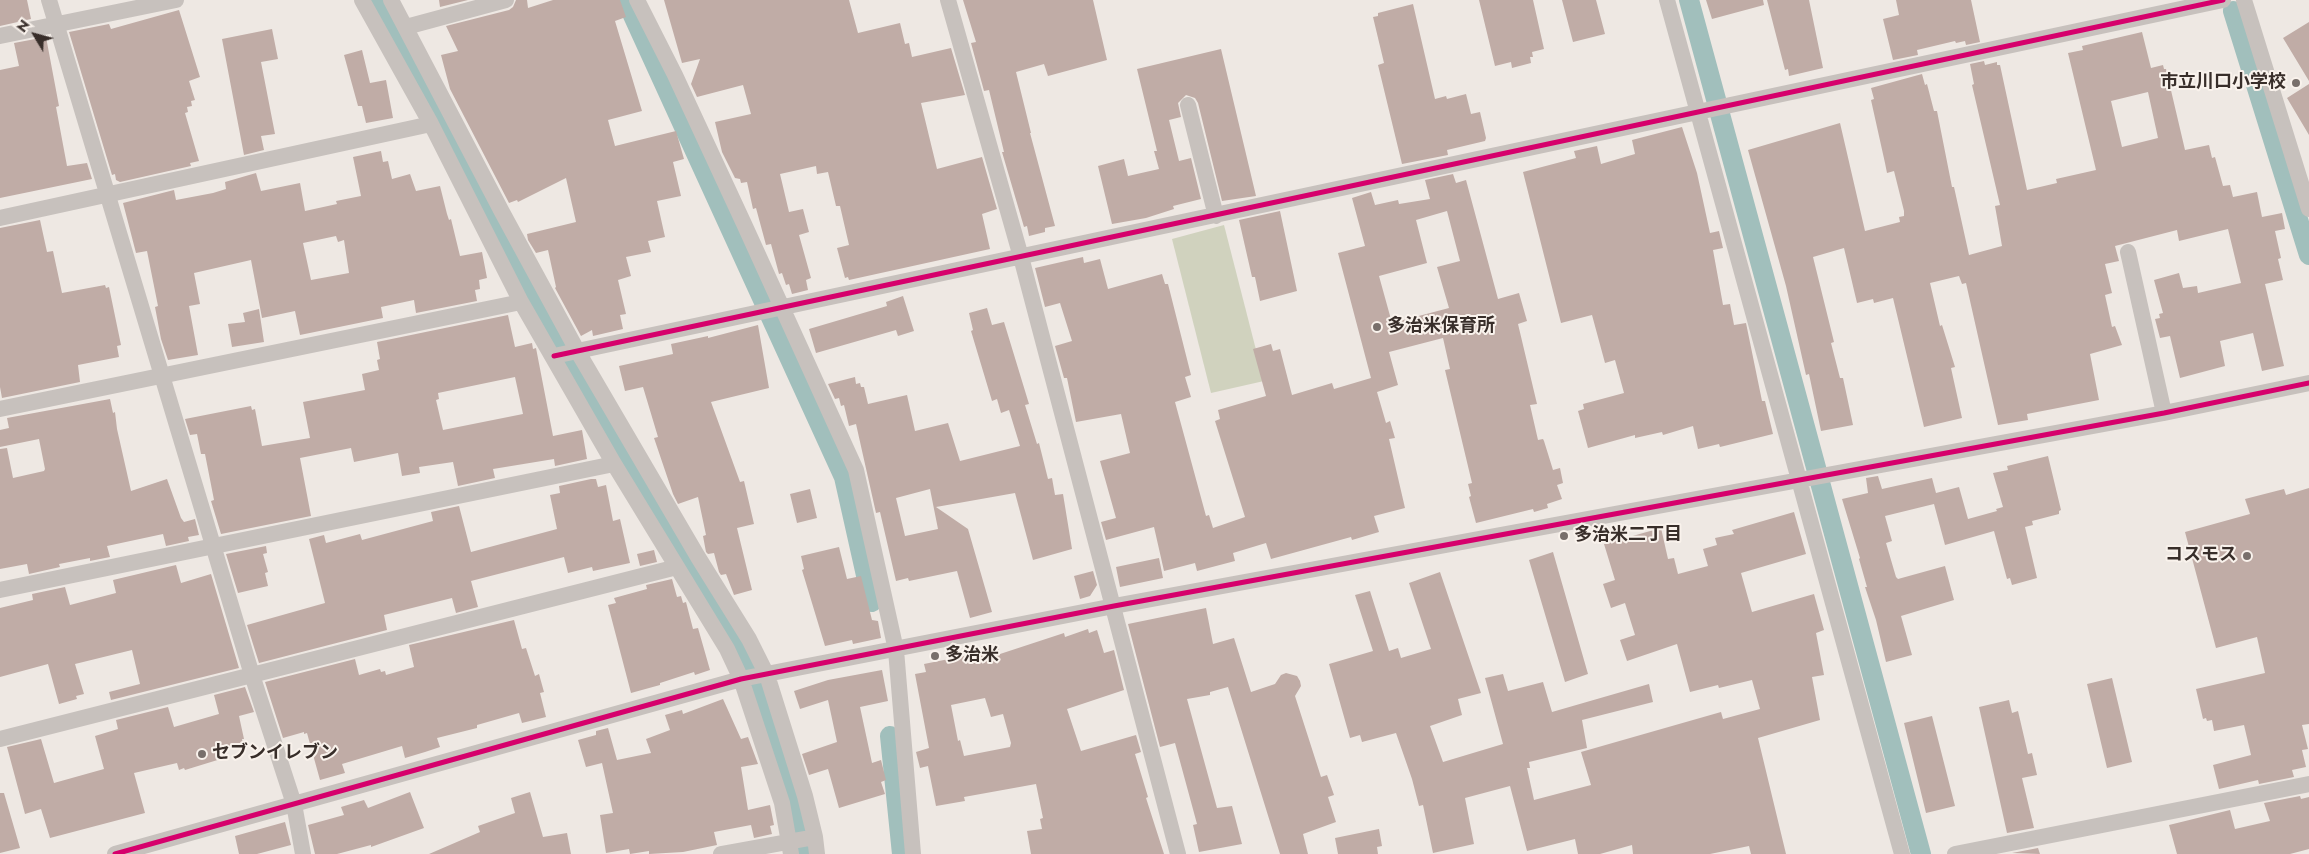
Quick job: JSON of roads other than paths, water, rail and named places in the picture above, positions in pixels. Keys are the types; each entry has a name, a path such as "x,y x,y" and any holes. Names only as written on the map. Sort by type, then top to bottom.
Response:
{"street":[{"path":"49,0 252,675 294,804 303,854"},
{"path":"0,36 176,0"},
{"path":"362,0 431,124 521,302 566,354 749,639 755,677 782,802 800,842 817,854"},
{"path":"391,0 502,212 614,464 727,649 755,677 805,796 800,842"},
{"path":"406,27 506,0"},
{"path":"638,0 675,75 856,470 896,650 913,854"},
{"path":"948,0 1021,257 1178,854"},
{"path":"1667,0 1703,111 1805,480 1902,854"},
{"path":"566,354 2223,0"},
{"path":"2244,0 2309,209"},
{"path":"1188,105 1216,216"},
{"path":"0,218 431,124"},
{"path":"2128,252 2164,413"},
{"path":"0,409 521,302"},
{"path":"115,854 755,677 1114,606 1805,480 2164,413 2309,383"},
{"path":"0,590 614,464"},
{"path":"0,739 677,567"},
{"path":"1955,854 2309,784"},
{"path":"721,854 800,842"}],"waterway":[{"path":"377,0 543,312 650,496 750,662 795,803 804,854"},
{"path":"626,0 844,477 872,602"},
{"path":"1689,0 1921,854"},
{"path":"2233,11 2309,255"},
{"path":"890,736 902,854"}],"place":[{"name":"市立川口小学校","path":"2296,83"},
{"name":"多治米保育所","path":"1377,327"},
{"name":"多治米二丁目","path":"1564,536"},
{"name":"コスモス","path":"2247,556"},
{"name":"多治米","path":"935,656"},
{"name":"セブンイレブン","path":"202,754"}]}
